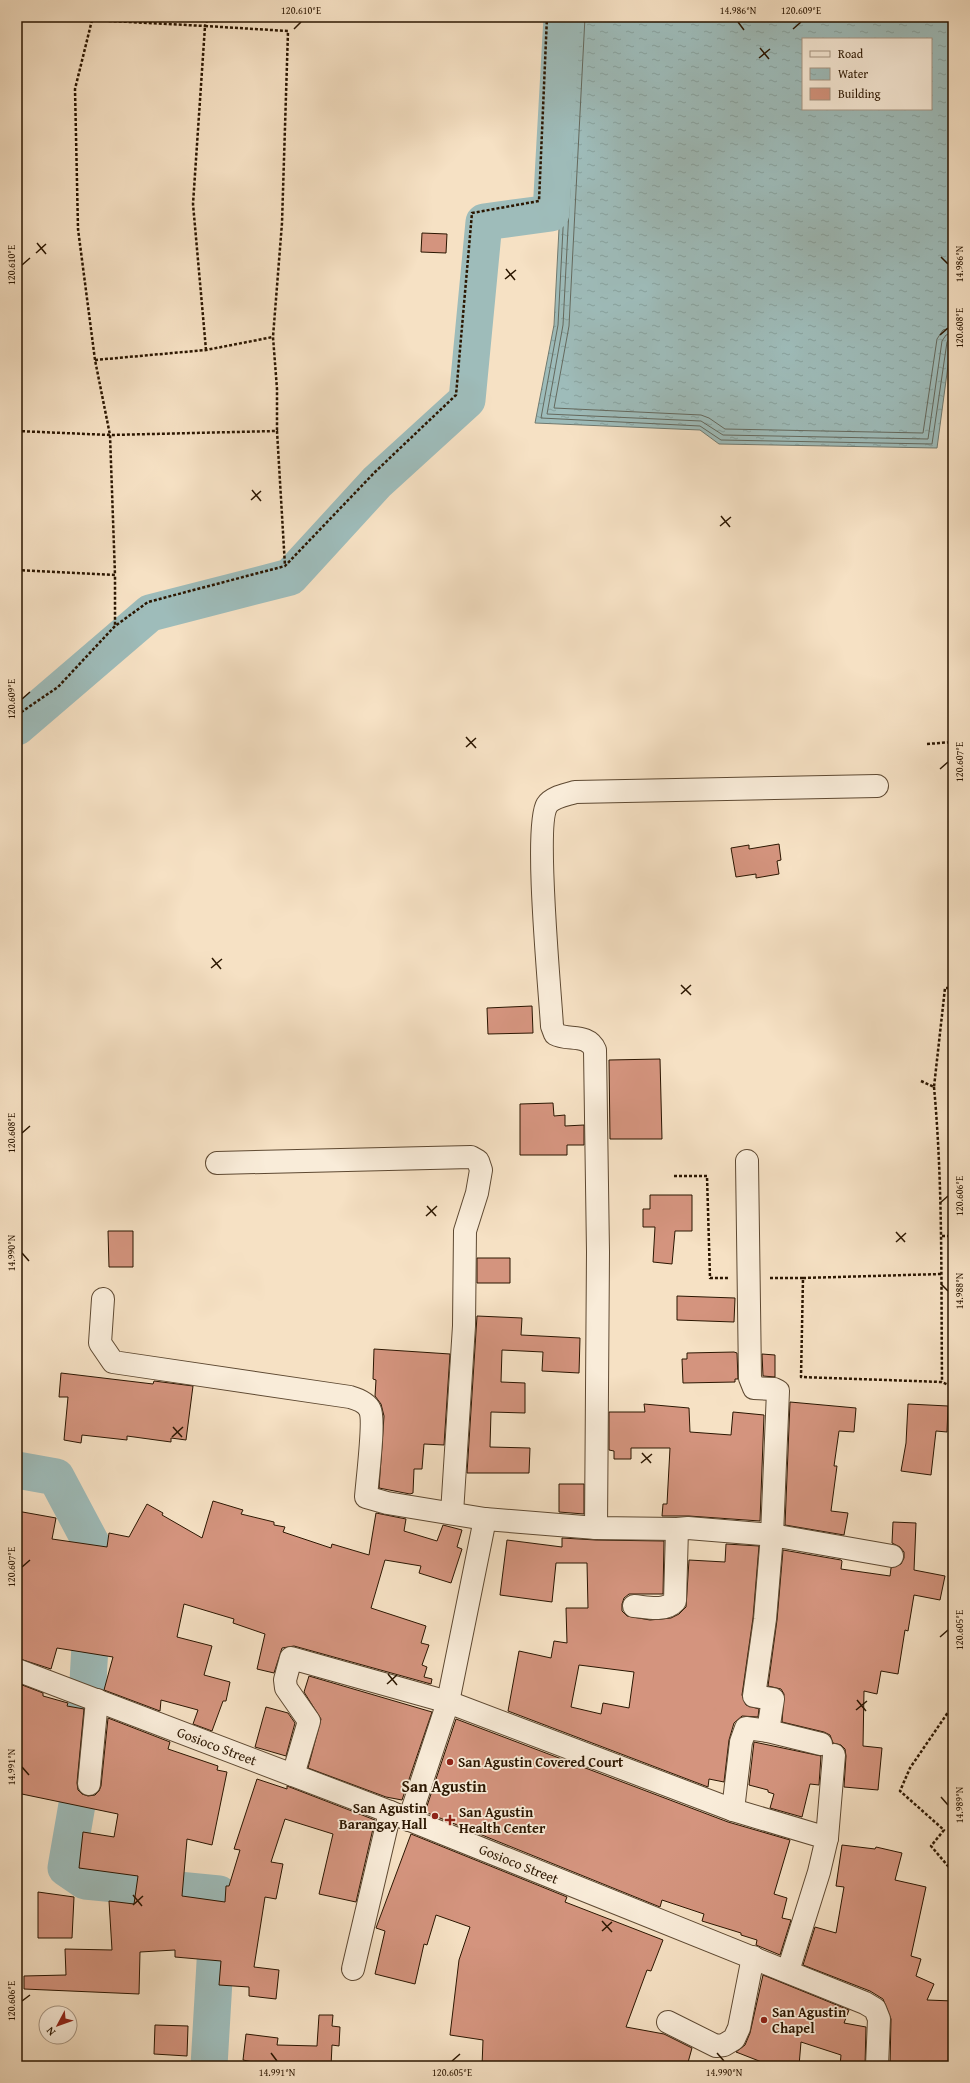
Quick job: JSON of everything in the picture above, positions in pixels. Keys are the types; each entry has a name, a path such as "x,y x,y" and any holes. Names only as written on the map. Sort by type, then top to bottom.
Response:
{"street":[{"path":"596,1528 598,1252 595,1050 592,1043 584,1039 560,1037 555,1034 552,1026 542,825 547,804 557,797 575,792 877,786"},
{"path":"217,1164 470,1157 478,1161 481,1170 477,1193 464,1231 464,1326 452,1513"},
{"path":"747,1161 751,1384 754,1388 774,1389 778,1391 772,1535 765,1619 754,1696 773,1699 768,1731"},
{"path":"103,1299 100,1343 113,1362 358,1399 370,1410 371,1424 366,1497 387,1503 485,1519 596,1528 688,1528 772,1535 892,1556"},
{"path":"353,1969 400,1816 448,1702 485,1519"},
{"path":"634,1606 661,1608 672,1605 675,1601 677,1529"},
{"path":"293,1775 309,1721 286,1688 285,1680 291,1658 448,1702 733,1810 827,1838"},
{"name":"Gosioco Street","path":"17,1670 400,1816 865,2003 875,2009 879,2019 877,2066"},
{"path":"89,1784 90,1697"},
{"path":"733,1810 741,1742 746,1728 768,1731 827,1749 827,1838 819,1872 788,1971"},
{"path":"668,2022 716,2046 724,2045 734,2040 739,2028 753,1957"}],"path":[{"path":"206,350 194,204 205,26 208,17"},
{"path":"17,714 58,686 115,626 148,602 285,566 375,472 456,395 472,213 539,201 547,17"},
{"path":"115,626 115,575 110,435 95,360 78,229 75,89 91,18 288,31 282,223 273,337 277,389 277,431 285,566"},
{"path":"95,360 206,350 273,337"},
{"path":"17,431 110,435 277,431"},
{"path":"17,570 115,575"},
{"path":"928,744 953,742"},
{"path":"942,1382 942,1236 939,1141 934,1087 945,988 953,988"},
{"path":"921,1081 934,1087"},
{"path":"674,1176 707,1176 710,1278 803,1278 941,1274"},
{"path":"942,1236 953,1236"},
{"path":"803,1278 801,1377 942,1382 953,1387"},
{"path":"953,1705 910,1768 900,1791 944,1830 931,1846 953,1872"}],"water":[{"path":"570,17 953,17 953,328 937,448 719,444 700,430 535,423 554,325"}],"building":[{"path":"422,233 447,234 446,253 421,252"},
{"path":"779,844 781,860 777,861 779,874 756,878 756,874 736,877 731,848 749,845 749,849"},
{"path":"532,1006 533,1033 488,1034 487,1008"},
{"path":"660,1059 662,1139 610,1139 609,1060"},
{"path":"553,1103 554,1116 565,1115 565,1126 584,1125 584,1145 567,1145 567,1155 520,1155 520,1104"},
{"path":"650,1195 692,1195 692,1231 675,1231 672,1264 653,1262 655,1227 643,1227 643,1209 650,1209"},
{"path":"108,1231 133,1231 133,1267 109,1267"},
{"path":"477,1258 510,1258 510,1283 477,1283"},
{"path":"677,1296 735,1298 734,1322 677,1320"},
{"path":"477,1316 522,1318 521,1335 580,1338 579,1373 542,1371 543,1352 502,1350 501,1382 525,1383 525,1413 491,1412 490,1447 530,1448 529,1473 467,1473"},
{"path":"374,1349 450,1354 444,1445 424,1444 422,1469 414,1469 413,1493 410,1494 379,1488 384,1416 381,1404 375,1396 376,1380 373,1379"},
{"path":"687,1353 737,1353 738,1379 735,1379 735,1382 683,1383 682,1359 687,1359"},
{"path":"762,1354 775,1355 775,1377 763,1376"},
{"path":"61,1373 153,1384 154,1381 193,1386 186,1440 171,1438 171,1442 127,1436 127,1440 82,1435 81,1443 64,1440 68,1397 59,1397"},
{"path":"790,1402 856,1408 854,1432 839,1431 834,1466 837,1466 831,1511 848,1513 844,1535 785,1525"},
{"path":"644,1404 689,1408 690,1432 731,1435 733,1412 764,1415 760,1521 689,1516 662,1516 663,1504 667,1504 670,1448 631,1448 631,1459 614,1459 614,1451 609,1450 609,1412 645,1412"},
{"path":"908,1404 948,1406 947,1432 936,1431 931,1475 901,1471 906,1443"},
{"path":"559,1484 584,1484 584,1514 559,1512"},
{"path":"213,1501 243,1510 241,1514 274,1522 274,1525 285,1527 283,1532 331,1548 332,1544 369,1555 376,1513 406,1519 404,1531 437,1541 443,1525 462,1530 457,1547 462,1549 451,1583 419,1573 421,1566 385,1560 371,1608 426,1626 421,1643 429,1645 422,1665 427,1667 424,1677 432,1679 431,1684 294,1646 282,1648 274,1673 257,1669 265,1634 233,1623 234,1619 184,1604 177,1637 212,1646 204,1675 230,1682 226,1701 223,1701 212,1731 193,1724 198,1710 161,1700 160,1711 104,1690 113,1657 57,1648 51,1669 17,1658 17,1511 56,1518 52,1539 107,1547 109,1533 129,1537 147,1504 163,1513 162,1515 202,1538"},
{"path":"893,1522 916,1523 914,1570 945,1576 940,1600 914,1595 908,1631 905,1630 898,1674 881,1671 877,1694 864,1691 863,1746 882,1748 878,1790 844,1787 845,1749 841,1745 833,1743 830,1735 824,1732 782,1722 784,1694 781,1689 768,1686 777,1620 783,1550 841,1560 841,1569 890,1576 891,1568 901,1564 904,1558 904,1552 900,1547 892,1543"},
{"path":"562,1538 664,1541 663,1594 629,1594 624,1598 622,1604 622,1611 627,1616 650,1620 671,1618 679,1614 686,1607 689,1560 725,1562 726,1544 759,1546 753,1618 742,1695 746,1705 759,1709 758,1717 742,1716 734,1723 729,1740 724,1782 709,1779 708,1787 508,1711 519,1651 551,1658 554,1641 567,1643 566,1608 588,1608 587,1563 556,1563 552,1602 500,1595 507,1540 562,1547","holes":["579,1665 634,1672 629,1708 603,1703 601,1714 571,1707"]},
{"path":"309,1676 432,1712 402,1800 386,1797 308,1768 321,1719 304,1692"},
{"path":"17,1683 43,1693 43,1696 68,1703 67,1706 84,1709 77,1783 78,1790 82,1794 88,1796 95,1795 101,1786 108,1718 170,1742 168,1749 218,1766 217,1770 227,1772 212,1845 187,1839 182,1896 225,1902 226,1886 229,1886 240,1850 234,1849 257,1779 287,1789 287,1786 375,1820 356,1902 319,1894 333,1834 285,1819 271,1862 283,1864 276,1899 265,1897 254,1967 279,1970 276,1999 249,1996 249,1987 219,1985 221,1961 175,1957 175,1950 140,1952 139,1994 24,1989 24,1976 66,1975 65,1949 112,1950 109,1901 134,1904 138,1876 79,1868 83,1832 114,1837 118,1814 17,1793"},
{"path":"266,1707 288,1713 295,1723 286,1756 255,1747"},
{"path":"456,1719 728,1822 790,1840 774,1894 787,1898 782,1918 791,1920 780,1955 756,1945 757,1940 741,1935 741,1933 702,1921 704,1914 662,1900 660,1907 425,1812"},
{"path":"754,1742 821,1756 819,1785 810,1784 802,1817 770,1808 774,1794 768,1792 768,1790 749,1785"},
{"path":"411,1834 567,1897 565,1902 663,1940 651,1971 647,1970 626,2027 664,2034 692,2048 687,2066 482,2066 483,2040 450,2035 459,1960 470,1927 436,1915 427,1945 424,1944 415,1984 375,1974 385,1931 376,1928"},
{"path":"842,1845 875,1849 876,1847 902,1853 895,1880 926,1887 911,1956 921,1959 916,1976 934,1984 927,2000 953,2001 953,2066 890,2066 891,2019 883,1999 870,1991 803,1965 815,1927 836,1933 844,1887 836,1886"},
{"path":"38,1892 74,1897 72,1938 38,1938"},
{"path":"763,1975 849,2010 844,2023 866,2027 865,2066 840,2066 841,2055 801,2042 799,2066 772,2066 736,2052 745,2045 750,2033"},
{"path":"319,2015 333,2015 332,2026 340,2027 339,2046 332,2045 331,2066 253,2066 253,2062 243,2060 246,2034 278,2038 277,2045 317,2046"},
{"path":"155,2025 188,2026 187,2056 154,2054"}],"waterway":[{"path":"17,727 150,613 290,577 377,482 467,400 484,222 551,213 562,17"},
{"path":"17,1470 56,1477 98,1556 91,1628 83,1770 66,1868 85,1881 219,1894 209,2066"}],"place":[{"name":"San Agustin Covered Court","path":"450,1762"},
{"name":"San Agustin Barangay Hall","path":"435,1816"},
{"name":"San Agustin Health Center","path":"450,1820"},
{"name":"San Agustin Chapel","path":"764,2020"}],"district":[{"name":"San Agustin","path":"444,1786"}]}
